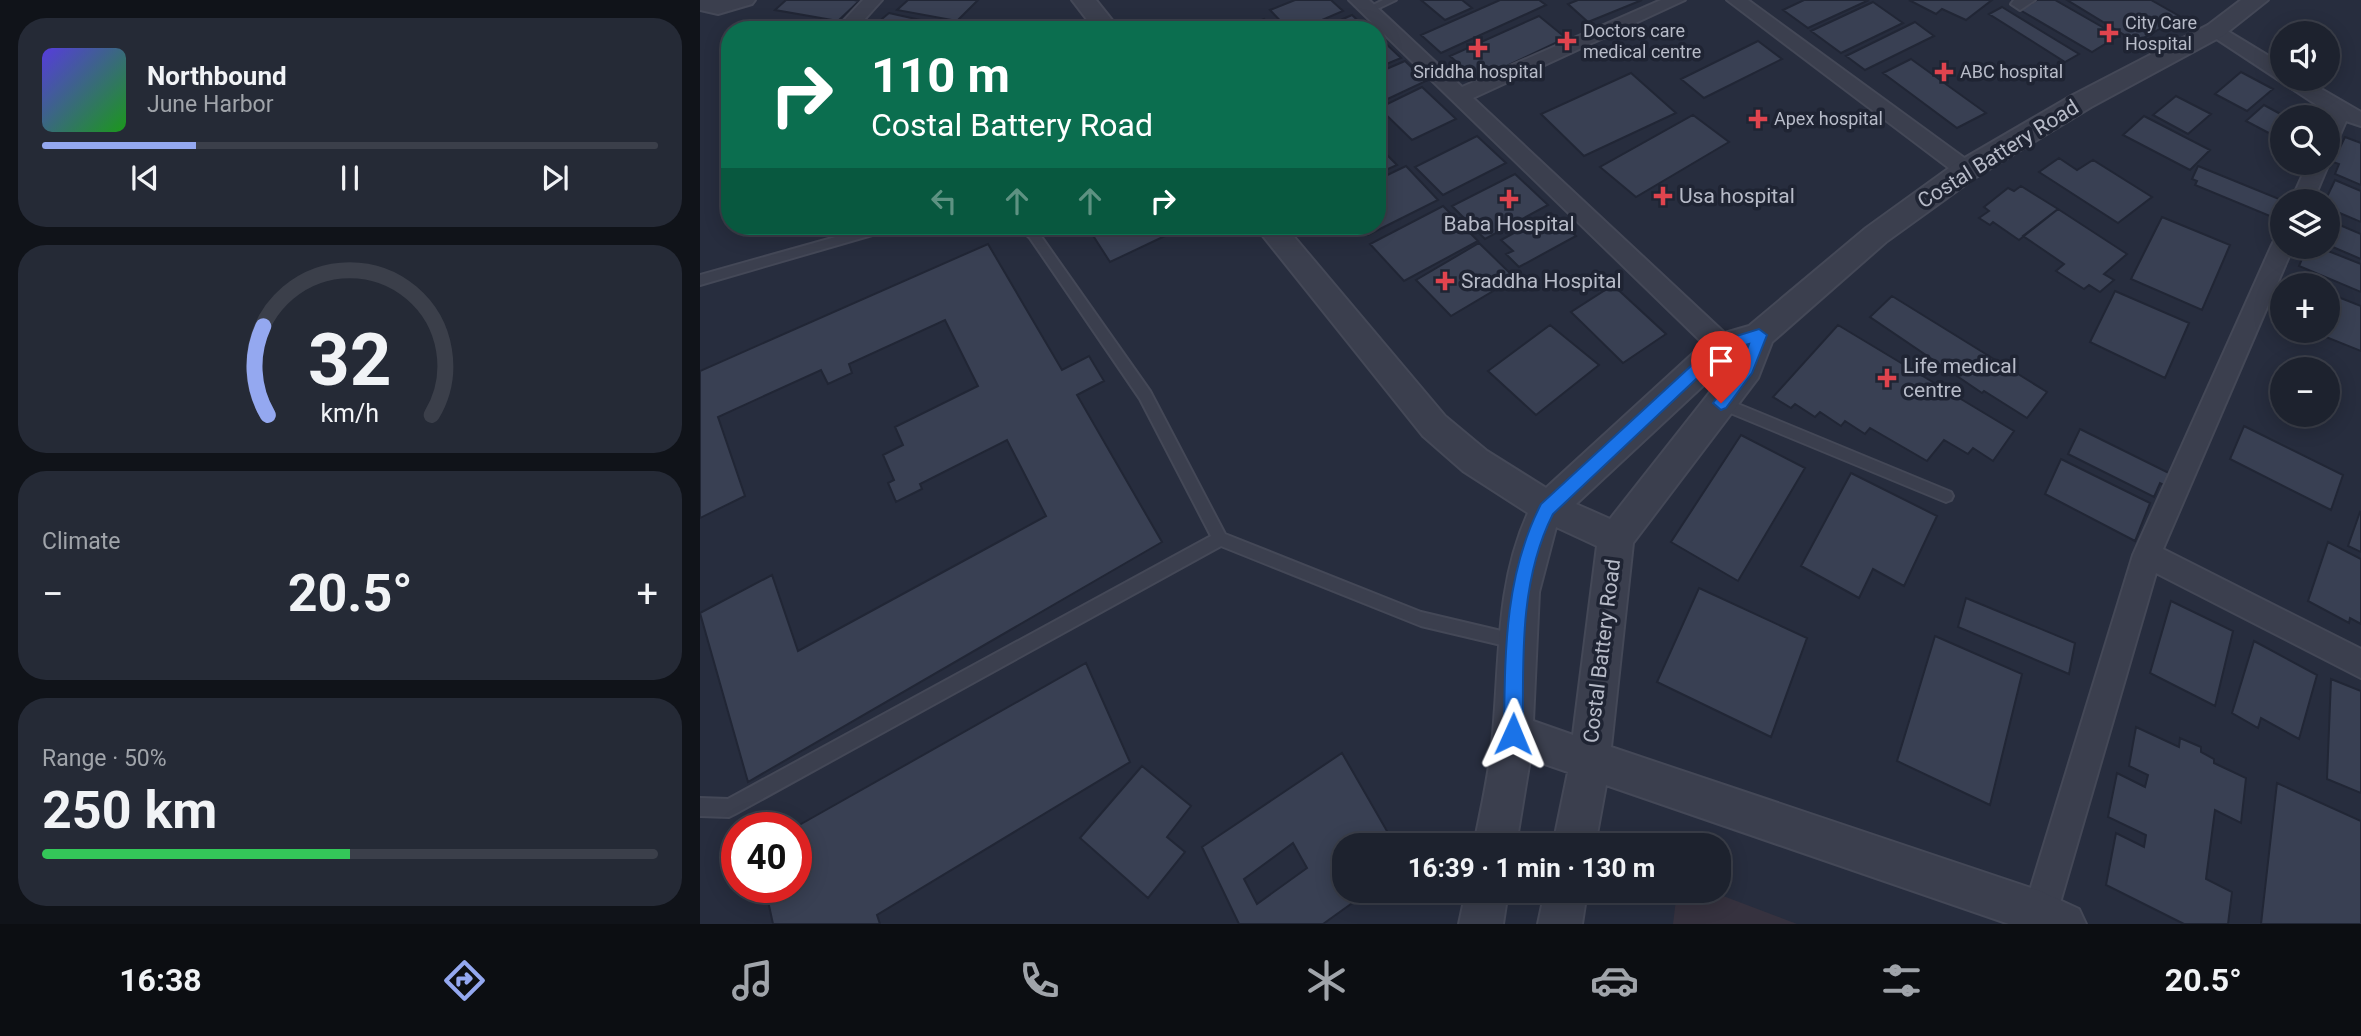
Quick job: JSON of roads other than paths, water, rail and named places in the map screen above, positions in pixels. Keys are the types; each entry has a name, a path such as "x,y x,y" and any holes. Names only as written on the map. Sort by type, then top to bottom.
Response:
{"street":[{"path":"700,4 718,8 746,0"},
{"path":"853,21 873,0"},
{"path":"1084,0 1101,21"},
{"path":"1459,96 1676,0"},
{"path":"1736,0 1966,170"},
{"name":"Costal Battery Road","path":"1497,833 1513,734 1514,641 1524,569 1533,537 1547,509 1722,346 1759,335 1876,234 1966,170 2082,101 2216,30 2256,0"},
{"path":"1363,5 1380,21"},
{"path":"1386,27 1722,346"},
{"path":"2216,30 2270,65"},
{"path":"2309,91 2331,105"},
{"path":"2340,111 2361,119"},
{"path":"1276,235 1434,426 1456,448 1547,509 1616,538"},
{"path":"1513,734 2052,918 2147,555 2277,259"},
{"name":"Costal Battery Road","path":"1576,833 1590,761 1616,538 1747,369 1759,335"},
{"path":"2147,555 2361,664"},
{"path":"1481,924 1485,903"},
{"path":"1560,924 1564,903"}],"lane":[{"path":"1363,5 1391,0"},
{"path":"700,280 858,235"},
{"path":"1034,235 1145,395 1220,539 1421,619 1514,641"},
{"path":"1721,403 1946,496"},
{"path":"700,807 729,808 1220,539"}],"place":[{"name":"City Care Hospital","path":"2109,33"},
{"name":"Doctors care medical centre","path":"1567,41"},
{"name":"Sriddha hospital","path":"1478,48"},
{"name":"ABC hospital","path":"1944,72"},
{"name":"Apex hospital","path":"1758,119"},
{"name":"Usa hospital","path":"1663,196"},
{"name":"Baba Hospital","path":"1509,199"},
{"name":"Sraddha Hospital","path":"1445,281"},
{"name":"Life medical centre","path":"1887,378"}]}
